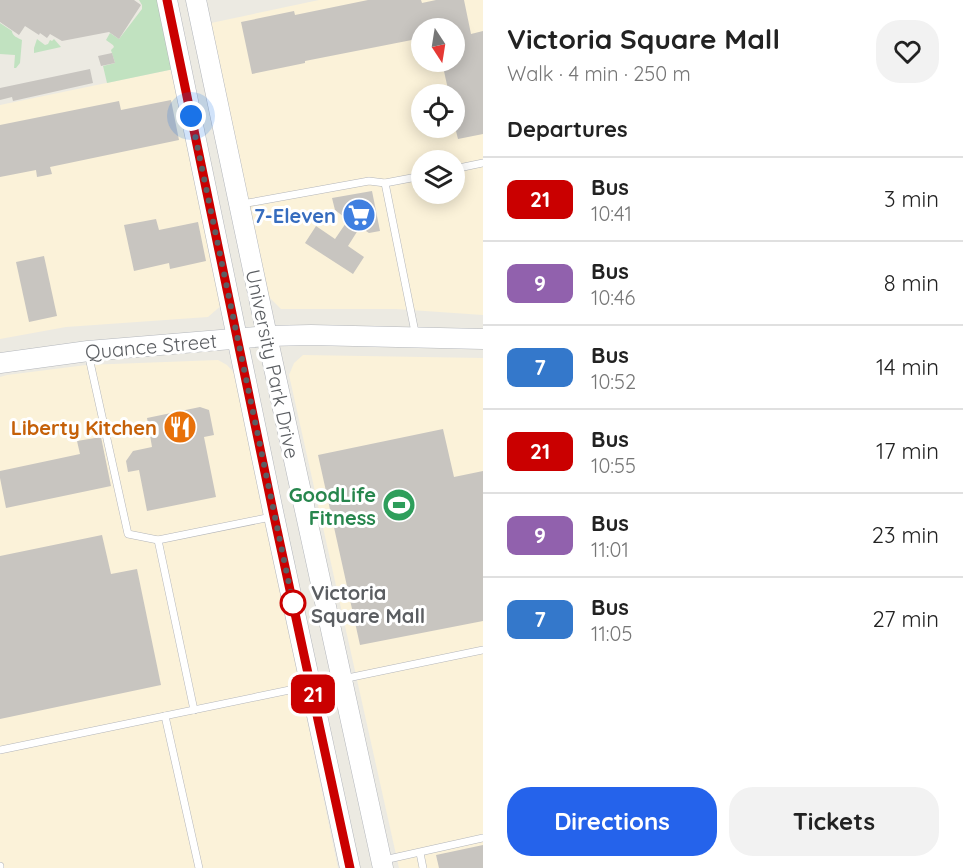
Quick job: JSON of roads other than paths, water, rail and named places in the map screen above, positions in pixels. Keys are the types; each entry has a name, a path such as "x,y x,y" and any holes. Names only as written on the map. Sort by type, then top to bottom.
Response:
{"street":[{"name":"University Park Drive","path":"167,0 350,868"},
{"name":"University Park Drive","path":"196,0 383,864"},
{"path":"200,158 213,156 232,170"},
{"name":"Quance Street","path":"0,363 88,351 267,336 483,339"}],"lane":[{"path":"465,167 483,163"},
{"path":"239,204 369,181 385,183 411,178"},
{"path":"385,183 416,337"},
{"path":"88,351 128,534 158,540 274,516"},
{"path":"158,540 194,710"},
{"path":"0,750 483,650"},
{"path":"165,717 199,868"},
{"path":"383,864 483,838"},
{"path":"420,853 423,868"}],"place":[{"name":"7-Eleven","path":"359,215"},
{"name":"Liberty Kitchen","path":"180,427"},
{"name":"GoodLife Fitness","path":"399,505"},
{"name":"Victoria Square Mall","path":"293,603"}]}
